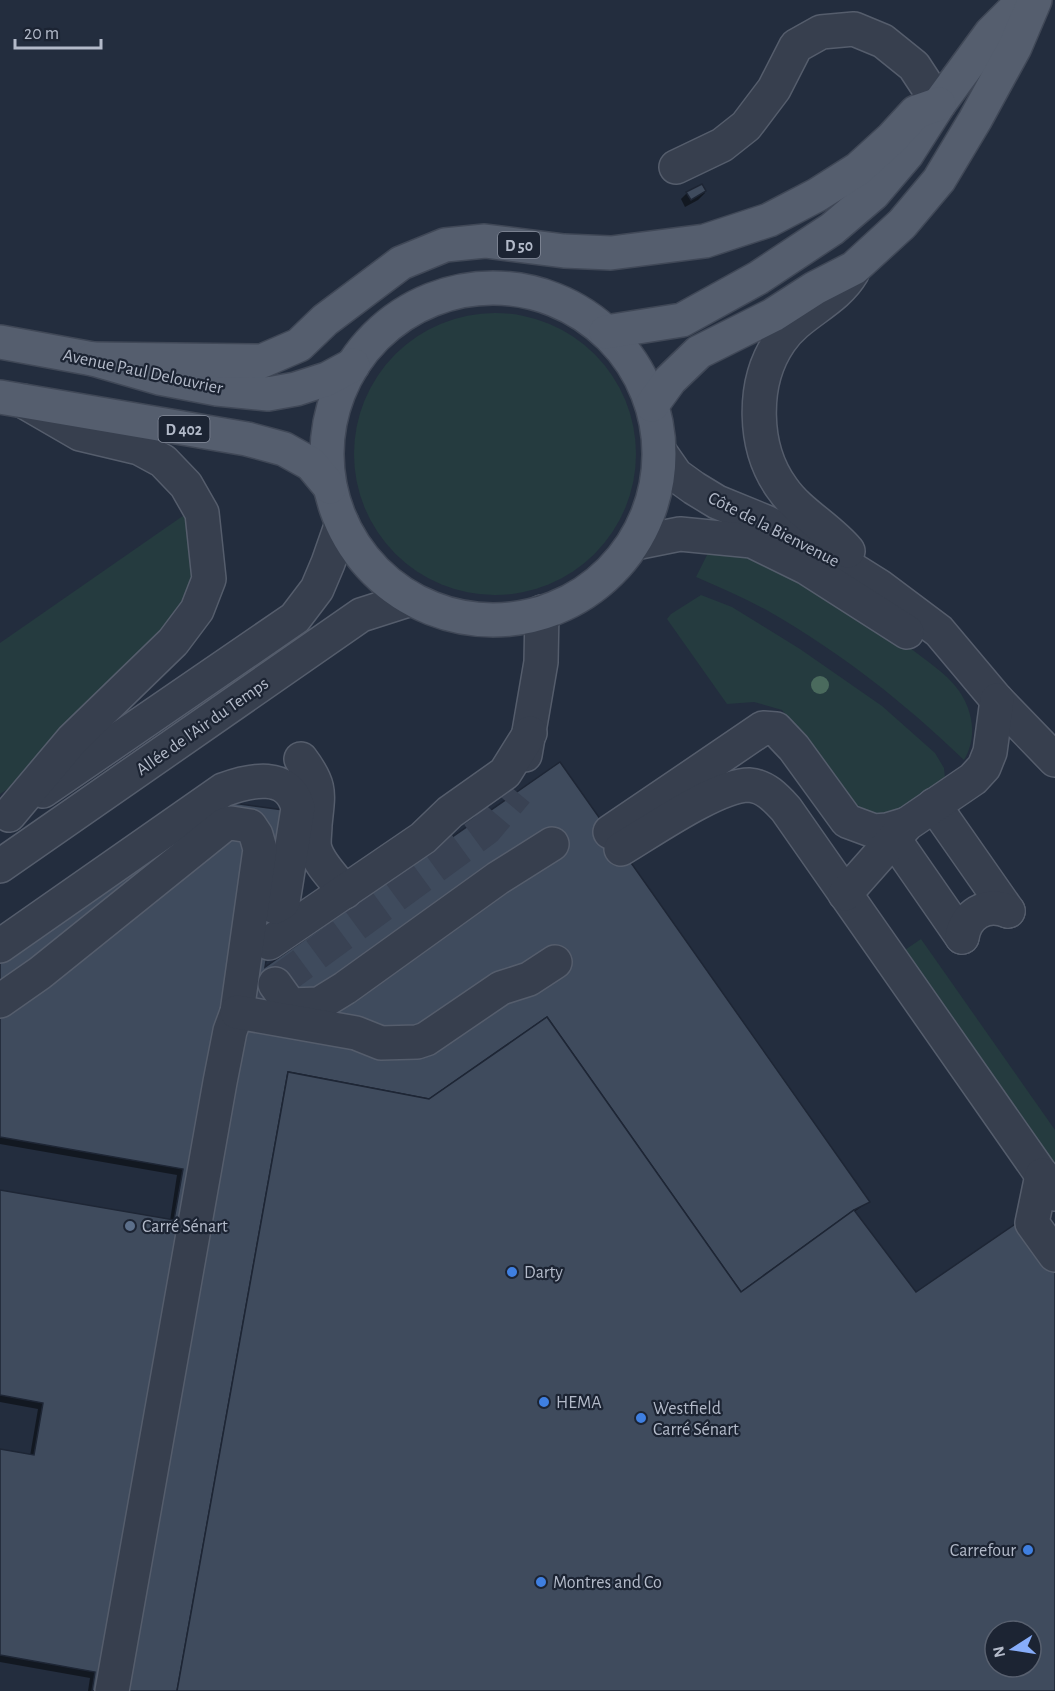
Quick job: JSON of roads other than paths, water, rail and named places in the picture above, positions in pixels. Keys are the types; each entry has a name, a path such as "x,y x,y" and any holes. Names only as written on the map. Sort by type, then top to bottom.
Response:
{"main road":[{"name":"D 50","path":"606,332 682,320 758,278 832,229 873,195 907,154 939,104 991,33 1024,0"},
{"path":"652,405 670,380 699,352 773,315 815,288 854,268 902,224 939,180 975,120 1015,47 1035,0"},
{"name":"D 50","path":"93,359 262,361 300,345 325,320 401,263 445,245 485,241 611,253 705,241 769,220 817,195 858,169 916,112 939,104"},
{"path":"472,289 520,290 548,298 566,304 606,332 634,366 652,405 660,452 654,499 635,543 601,581 558,608 509,621 458,617 411,599 370,566 342,523 330,487 328,441 336,401 353,365 384,328 425,302 472,289"},
{"name":"Avenue Paul Delouvrier","path":"0,342 93,359 171,380 217,389 268,394 296,389 327,379 353,365"},
{"name":"D 402","path":"12,399 247,439 284,449 311,464 330,487"}],"street":[{"path":"676,166 722,145 746,126 774,89 796,46 821,32 854,29 883,41 914,66 939,104"},
{"path":"854,268 844,286 804,316 780,341 767,369 760,395 760,419 763,446 772,472 783,490 843,544 879,586"},
{"path":"4,818 72,740 173,642 197,610 209,579 202,513 186,485 163,461 139,448 80,434 12,399"},
{"name":"Côte de la Bienvenue","path":"660,452 676,475 694,488 717,502 766,522 820,549 879,586 939,631 997,700 1055,760"},
{"name":"Allée de l'Air du Temps","path":"4,818 295,618 316,589 342,523"},
{"name":"Côte de la Bienvenue","path":"635,543 680,534 752,541 807,568 901,628 957,673 997,700"},
{"name":"Allée de l'Air du Temps","path":"0,866 361,615 411,599"},
{"path":"517,792 530,733 541,662 542,612"},
{"path":"845,894 900,832 973,779 984,767 990,752 997,700"},
{"path":"900,832 874,831 847,821 794,748 776,729 763,728 616,840 733,788 750,785 771,793 786,809 1048,1185 1032,1223 1055,1255"},
{"path":"269,943 423,838 450,813 505,772 530,733"},
{"path":"302,759 317,784 319,799 314,837 315,849 345,892"},
{"path":"0,946 223,790 253,782 275,782 283,785 296,797 298,808 283,902 275,907"},
{"path":"900,832 962,938 968,921 978,912 991,908 1008,911 934,806"},
{"path":"0,1001 40,973 92,929 161,877 213,832 231,823 250,826 256,835 260,849 237,1012 230,1031 220,1082 112,1691"},
{"path":"275,984 290,1005 319,1004 345,988 498,878 552,844"},
{"path":"0,974 22,959 92,929"},
{"path":"237,1012 356,1033 381,1043 417,1042 501,988 529,979 555,962"}],"tunnel":[{"path":"237,1012 486,829 517,792"}],"place":[{"name":"Carré Sénart","path":"130,1226"},
{"name":"Darty","path":"512,1272"},
{"name":"HEMA","path":"544,1402"},
{"name":"Westfield Carré Sénart","path":"641,1418"},
{"name":"Carrefour","path":"1028,1550"},
{"name":"Montres and Co","path":"541,1582"}]}
